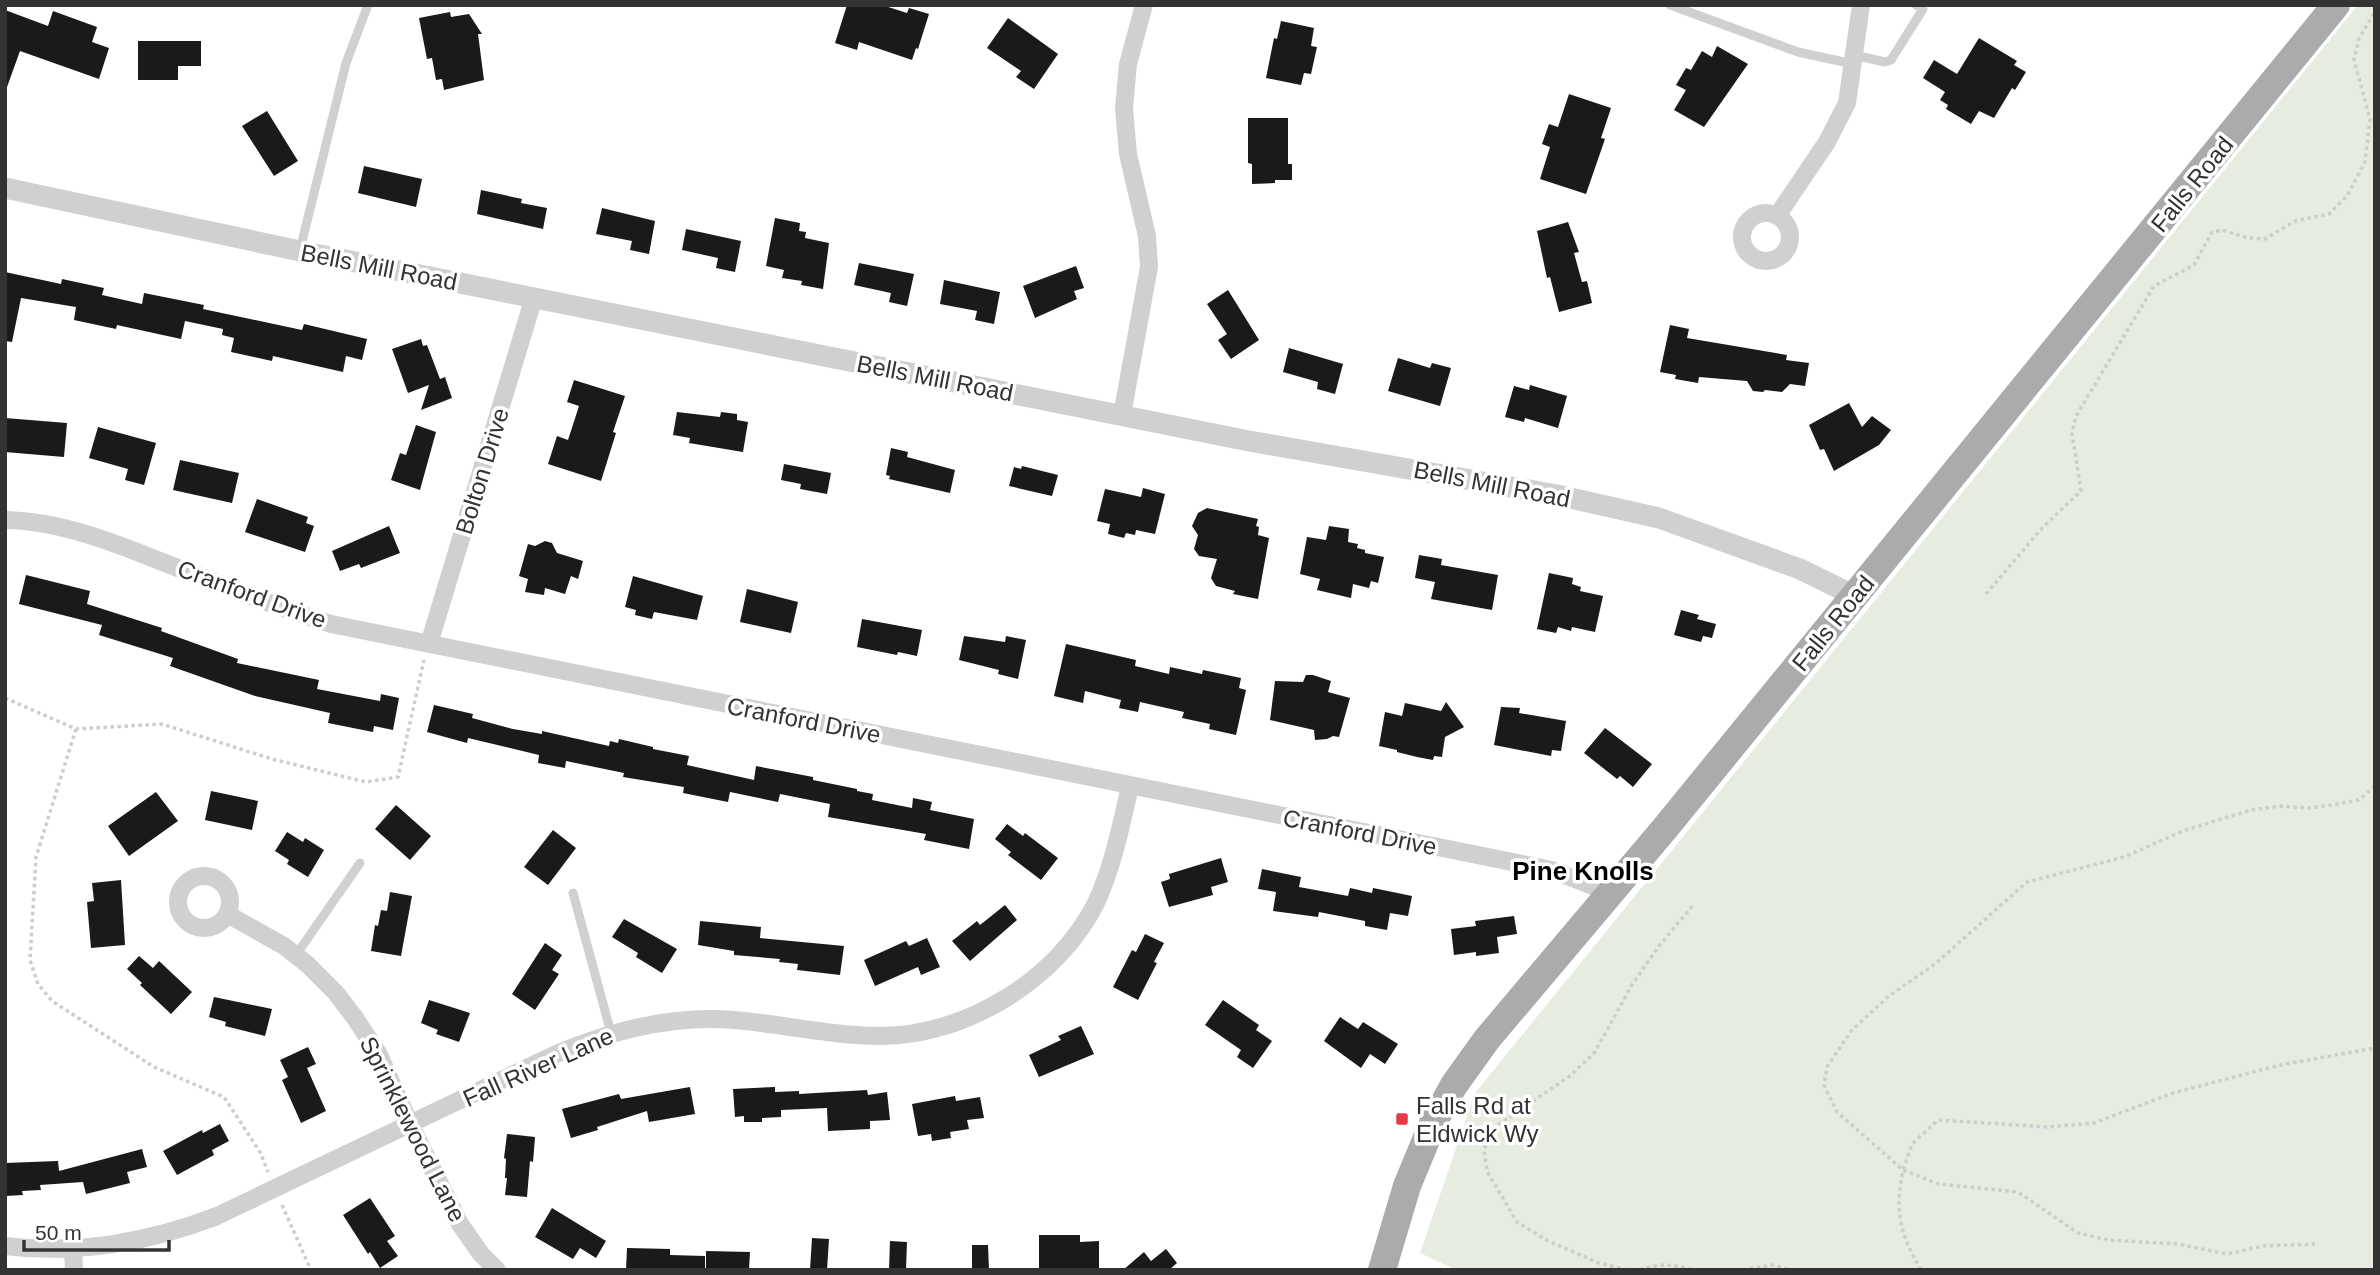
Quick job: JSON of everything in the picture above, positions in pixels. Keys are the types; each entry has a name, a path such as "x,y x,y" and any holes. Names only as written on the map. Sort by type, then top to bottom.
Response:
{"main road":[{"name":"Falls Road","path":"1382,1270 1419,1153 1442,1104 1487,1039 1855,596 2336,5"}],"street":[{"path":"1122,415 1149,267 1147,236 1129,154 1124,108 1133,39 1144,5"},
{"path":"1777,216 1837,125 1847,103 1861,5"},
{"name":"Bells Mill Road","path":"5,188 300,251 1312,453 1431,471 1557,495 1659,519 1800,569 1855,596"},
{"name":"Bolton Drive","path":"429,645 534,297"},
{"name":"Cranford Drive","path":"5,520 72,530 130,549 288,611 331,624 1552,870 1610,893"},
{"name":"Fall River Lane","path":"5,1246 73,1250 154,1237 184,1229 217,1216 554,1055 637,1026 683,1019 733,1020 841,1034 883,1036 916,1033 948,1025 1007,997 1048,965 1079,929 1095,904 1107,877 1130,786"},
{"name":"Sprinklewood Lane","path":"227,914 284,946 335,993 378,1053 410,1125 460,1224 481,1254 497,1270"},
{"path":"73,1250 74,1270"}],"lane":[{"path":"300,251 346,63 368,5"},
{"path":"1670,5 1798,52 1885,62 1891,60 1923,9 1916,5"},
{"path":"296,955 359,863"},
{"path":"573,893 611,1033"}],"path":[{"path":"1986,594 2043,527 2081,492 2072,433 2076,416 2154,286 2194,265 2212,232 2222,230 2248,239 2265,239 2295,221 2329,214 2347,197 2365,162 2370,119 2354,60 2359,38 2375,12"},
{"path":"5,698 76,729 162,724 272,759 366,782 398,777 421,669 429,645"},
{"path":"76,729 36,857 30,960 38,984 52,1002 154,1067 224,1097 260,1152 311,1270"},
{"path":"2315,1244 2263,1245 2227,1254 2178,1244 2108,1240 2078,1233 2018,1192 1939,1184 1903,1170 1837,1112 1824,1086 1827,1067 1851,1031 1889,996 1935,964 2027,882 2124,857 2183,831 2251,810 2281,806 2308,808 2360,800 2375,786"},
{"path":"1627,1270 1599,1263 1548,1241 1517,1223 1487,1171 1484,1150 1492,1129 1570,1076 1595,1052 1632,985 1659,946 1694,904"},
{"path":"1921,1270 1899,1222 1897,1200 1912,1144 1938,1120 2048,1127 2094,1123 2173,1093 2280,1065 2375,1048"},
{"path":"1640,1270 1654,1265 1673,1264 1692,1270"},
{"path":"1743,1270 1773,1265 1791,1270"}],"shaded area":[{"path":"2358,5 2375,5 2375,1270 1456,1270 1420,1253 1475,1093"}],"building":[{"path":"847,5 882,5 907,13 909,8 929,14 912,60 859,42 857,50 835,43"},
{"path":"5,10 48,26 53,11 97,27 92,42 109,48 99,79 20,51 7,87 5,86"},
{"path":"450,12 451,17 469,14 482,34 478,34 484,80 444,90 442,79 436,80 432,58 427,59 419,18"},
{"path":"1008,18 1058,54 1034,89 1016,77 1021,71 987,48"},
{"path":"1281,21 1314,28 1311,46 1317,47 1311,74 1304,73 1301,85 1266,78 1274,38 1277,39"},
{"path":"1979,38 2017,61 2014,65 2026,72 2015,90 2012,88 1994,118 1979,111 1971,124 1946,109 1948,105 1940,100 1945,92 1923,78 1934,60 1957,74"},
{"path":"138,41 201,41 201,66 178,66 178,80 138,80"},
{"path":"1717,46 1748,64 1704,127 1674,110 1686,90 1676,85 1686,68 1691,70 1702,51 1712,57"},
{"path":"1569,94 1611,108 1601,138 1605,139 1586,194 1540,179 1550,147 1542,144 1549,124 1558,127"},
{"path":"267,111 298,161 274,176 242,126"},
{"path":"1248,118 1288,118 1288,164 1292,164 1292,180 1252,184 1252,164 1248,163"},
{"path":"364,166 422,179 416,207 358,193"},
{"path":"481,190 522,199 521,203 547,208 543,229 477,214"},
{"path":"602,208 655,221 649,254 630,250 632,241 596,234"},
{"path":"775,218 800,223 799,231 806,232 805,238 829,243 823,289 801,285 802,281 782,278 784,270 766,266"},
{"path":"1568,222 1579,252 1574,253 1582,282 1587,281 1592,303 1559,312 1550,277 1547,278 1537,231"},
{"path":"686,229 741,241 735,272 716,268 718,258 682,250"},
{"path":"859,263 914,274 907,306 889,302 891,293 854,285"},
{"path":"1076,266 1084,288 1074,291 1077,299 1035,318 1023,286"},
{"path":"5,272 61,284 62,279 104,288 102,295 142,304 144,293 204,305 203,309 302,330 304,324 367,339 362,360 346,356 343,372 273,356 272,361 231,352 234,338 222,335 223,329 185,321 181,339 117,325 116,329 74,320 76,307 21,298 12,342 5,341"},
{"path":"944,280 1000,292 994,324 975,320 977,311 940,304"},
{"path":"1228,290 1259,340 1231,359 1218,340 1227,334 1207,304"},
{"path":"1670,325 1689,329 1687,338 1787,355 1786,360 1809,363 1805,386 1790,384 1782,392 1763,392 1753,391 1747,381 1699,377 1698,383 1675,379 1676,375 1660,372"},
{"path":"421,339 423,346 427,345 440,379 445,377 452,398 421,410 429,385 408,393 392,349"},
{"path":"1289,348 1343,364 1335,394 1317,389 1318,382 1283,372"},
{"path":"1398,358 1430,368 1432,363 1451,368 1440,406 1388,391"},
{"path":"574,380 625,396 601,481 548,464 557,436 568,440 579,406 567,402"},
{"path":"1530,385 1567,396 1558,428 1525,418 1524,422 1505,417 1514,386 1529,390"},
{"path":"1849,403 1862,427 1872,416 1891,430 1879,445 1834,471 1824,449 1820,450 1809,425"},
{"path":"677,412 720,417 721,412 737,414 737,420 748,422 743,452 689,443 690,438 673,435"},
{"path":"5,418 67,423 64,457 5,452"},
{"path":"416,425 436,432 420,490 391,480 400,453 406,455"},
{"path":"98,427 156,443 144,485 125,480 128,469 89,458"},
{"path":"891,448 908,452 907,457 955,470 950,493 889,479 890,476 886,475"},
{"path":"180,460 239,473 232,503 173,490"},
{"path":"784,464 831,473 827,494 800,489 801,484 781,480"},
{"path":"1022,466 1058,475 1052,496 1009,486 1014,467 1021,469"},
{"path":"1143,488 1165,494 1155,534 1136,530 1135,535 1126,533 1124,538 1108,534 1110,524 1097,521 1105,489 1141,497"},
{"path":"257,499 308,517 306,523 314,526 305,552 245,532"},
{"path":"1207,508 1258,519 1258,535 1269,538 1258,599 1233,594 1235,591 1216,586 1211,578 1217,559 1199,556 1194,549 1198,535 1192,526 1198,513"},
{"path":"389,526 400,553 361,568 359,564 340,571 332,551"},
{"path":"1329,526 1349,529 1348,542 1358,544 1357,548 1365,550 1365,553 1384,557 1378,583 1371,581 1369,588 1353,584 1351,598 1317,590 1320,579 1300,574 1307,537 1326,540"},
{"path":"545,541 552,543 557,553 583,561 578,579 571,576 565,594 545,588 544,595 525,592 528,579 519,576 528,544 535,546"},
{"path":"1419,555 1442,559 1441,565 1498,575 1492,610 1431,599 1435,582 1415,578"},
{"path":"1549,573 1573,578 1572,584 1581,587 1580,591 1603,596 1595,632 1572,627 1571,631 1558,627 1556,633 1537,629"},
{"path":"26,575 90,591 87,604 162,628 161,631 238,659 237,663 319,680 317,689 380,701 381,694 399,698 393,730 374,726 373,732 328,723 330,713 255,696 170,666 173,658 99,635 102,625 19,604"},
{"path":"633,576 703,596 697,620 654,612 652,619 635,615 636,610 625,607"},
{"path":"747,589 798,602 791,633 740,622"},
{"path":"1681,610 1699,615 1697,619 1716,624 1712,638 1703,636 1701,642 1674,635"},
{"path":"862,619 922,630 917,656 857,647"},
{"path":"964,636 1005,642 1006,636 1026,640 1018,679 998,674 999,670 959,660"},
{"path":"1066,644 1136,660 1135,666 1169,674 1170,667 1241,678 1239,688 1246,690 1236,735 1209,729 1210,724 1182,718 1184,712 1140,702 1138,712 1119,708 1121,700 1085,691 1083,703 1054,696"},
{"path":"1306,675 1331,681 1328,692 1350,698 1339,737 1315,740 1314,730 1270,720 1275,681 1303,682"},
{"path":"1446,702 1464,727 1445,737 1442,757 1434,756 1433,760 1379,746 1385,712 1402,716 1405,703 1441,711"},
{"path":"434,705 473,714 472,718 513,729 542,734 542,731 609,746 610,741 618,743 619,739 689,756 687,765 754,780 756,766 857,789 873,794 872,800 912,808 913,798 932,802 930,810 974,819 969,849 924,840 926,834 828,817 830,804 780,794 778,802 730,792 728,802 683,793 684,787 623,777 624,773 566,761 565,768 538,763 539,755 468,738 467,743 427,732"},
{"path":"1501,707 1520,708 1519,713 1566,721 1561,751 1552,750 1551,756 1494,745"},
{"path":"1605,728 1652,764 1633,787 1620,776 1617,779 1584,753"},
{"path":"211,791 258,801 252,830 205,820"},
{"path":"156,792 178,821 129,856 108,826"},
{"path":"396,805 431,836 410,860 375,829"},
{"path":"1007,824 1023,836 1025,833 1058,858 1041,880 1008,855 1011,852 995,839"},
{"path":"553,830 576,848 548,885 524,867"},
{"path":"287,832 303,842 305,838 324,850 308,877 287,864 289,860 275,851"},
{"path":"1221,858 1228,882 1211,887 1213,895 1169,907 1161,882 1170,879 1169,874"},
{"path":"1262,869 1301,877 1299,887 1348,896 1350,888 1372,893 1373,888 1412,896 1408,916 1390,913 1387,930 1365,926 1365,921 1319,912 1318,917 1273,911 1276,892 1258,889"},
{"path":"121,880 125,945 91,948 87,902 94,901 92,883"},
{"path":"390,892 412,896 401,956 371,951 375,925 378,926 381,910 387,911"},
{"path":"1005,905 1017,920 970,961 952,941 977,921 980,925"},
{"path":"1514,916 1517,934 1497,937 1499,953 1454,955 1451,929 1476,926 1475,921"},
{"path":"624,919 677,949 662,973 636,957 638,953 612,937"},
{"path":"700,921 761,927 760,938 844,946 840,975 797,970 798,964 779,962 780,959 734,955 734,951 698,945"},
{"path":"1145,934 1164,943 1138,1000 1113,987 1132,950 1136,952"},
{"path":"927,938 940,967 921,975 918,967 875,986 864,960 906,941 909,946"},
{"path":"545,943 562,955 552,970 559,974 535,1010 512,994"},
{"path":"139,956 153,968 159,961 192,992 171,1014 127,969"},
{"path":"214,997 272,1009 265,1036 225,1026 226,1022 209,1017"},
{"path":"429,1000 470,1013 459,1042 436,1034 438,1030 421,1023"},
{"path":"1223,1000 1259,1025 1256,1030 1272,1041 1253,1068 1237,1057 1241,1050 1205,1025"},
{"path":"1340,1017 1358,1029 1363,1022 1398,1044 1385,1064 1370,1054 1361,1068 1324,1041"},
{"path":"1081,1026 1094,1054 1039,1077 1029,1055 1061,1040 1058,1036"},
{"path":"308,1047 316,1064 307,1068 326,1111 301,1123 282,1080 288,1077 280,1060"},
{"path":"690,1087 695,1114 649,1122 647,1111 571,1138 562,1109 619,1094 621,1099"},
{"path":"775,1087 775,1092 799,1091 799,1094 867,1090 868,1095 887,1092 890,1120 870,1121 870,1129 828,1131 827,1108 781,1110 781,1117 762,1118 762,1122 744,1122 744,1116 735,1117 733,1089"},
{"path":"955,1096 956,1101 980,1097 984,1118 967,1120 969,1129 950,1132 951,1138 932,1141 931,1134 918,1136 912,1104"},
{"path":"220,1124 229,1141 212,1150 214,1155 177,1175 163,1151 202,1130 203,1133"},
{"path":"507,1134 535,1137 527,1197 505,1195 507,1178 504,1158"},
{"path":"142,1149 147,1167 127,1172 130,1183 86,1194 83,1182 40,1185 41,1190 22,1191 23,1195 5,1196 5,1163 58,1161 59,1171"},
{"path":"370,1198 395,1236 387,1241 398,1256 380,1268 343,1215"},
{"path":"552,1208 606,1241 596,1258 580,1248 573,1259 535,1237"},
{"path":"1039,1235 1080,1235 1080,1242 1099,1241 1099,1270 1039,1270"},
{"path":"812,1238 829,1239 827,1270 810,1270"},
{"path":"890,1241 907,1242 906,1270 889,1270"},
{"path":"972,1245 988,1245 989,1270 972,1270"},
{"path":"627,1248 670,1249 670,1255 705,1256 705,1270 626,1270"},
{"path":"1166,1249 1177,1263 1169,1270 1123,1270 1144,1252 1151,1261"},
{"path":"706,1251 750,1252 749,1270 706,1270"}],"place":[{"name":"Falls Rd at Eldwick Wy","path":"1402,1119"}],"district":[{"name":"Pine Knolls","path":"1583,871"}]}
